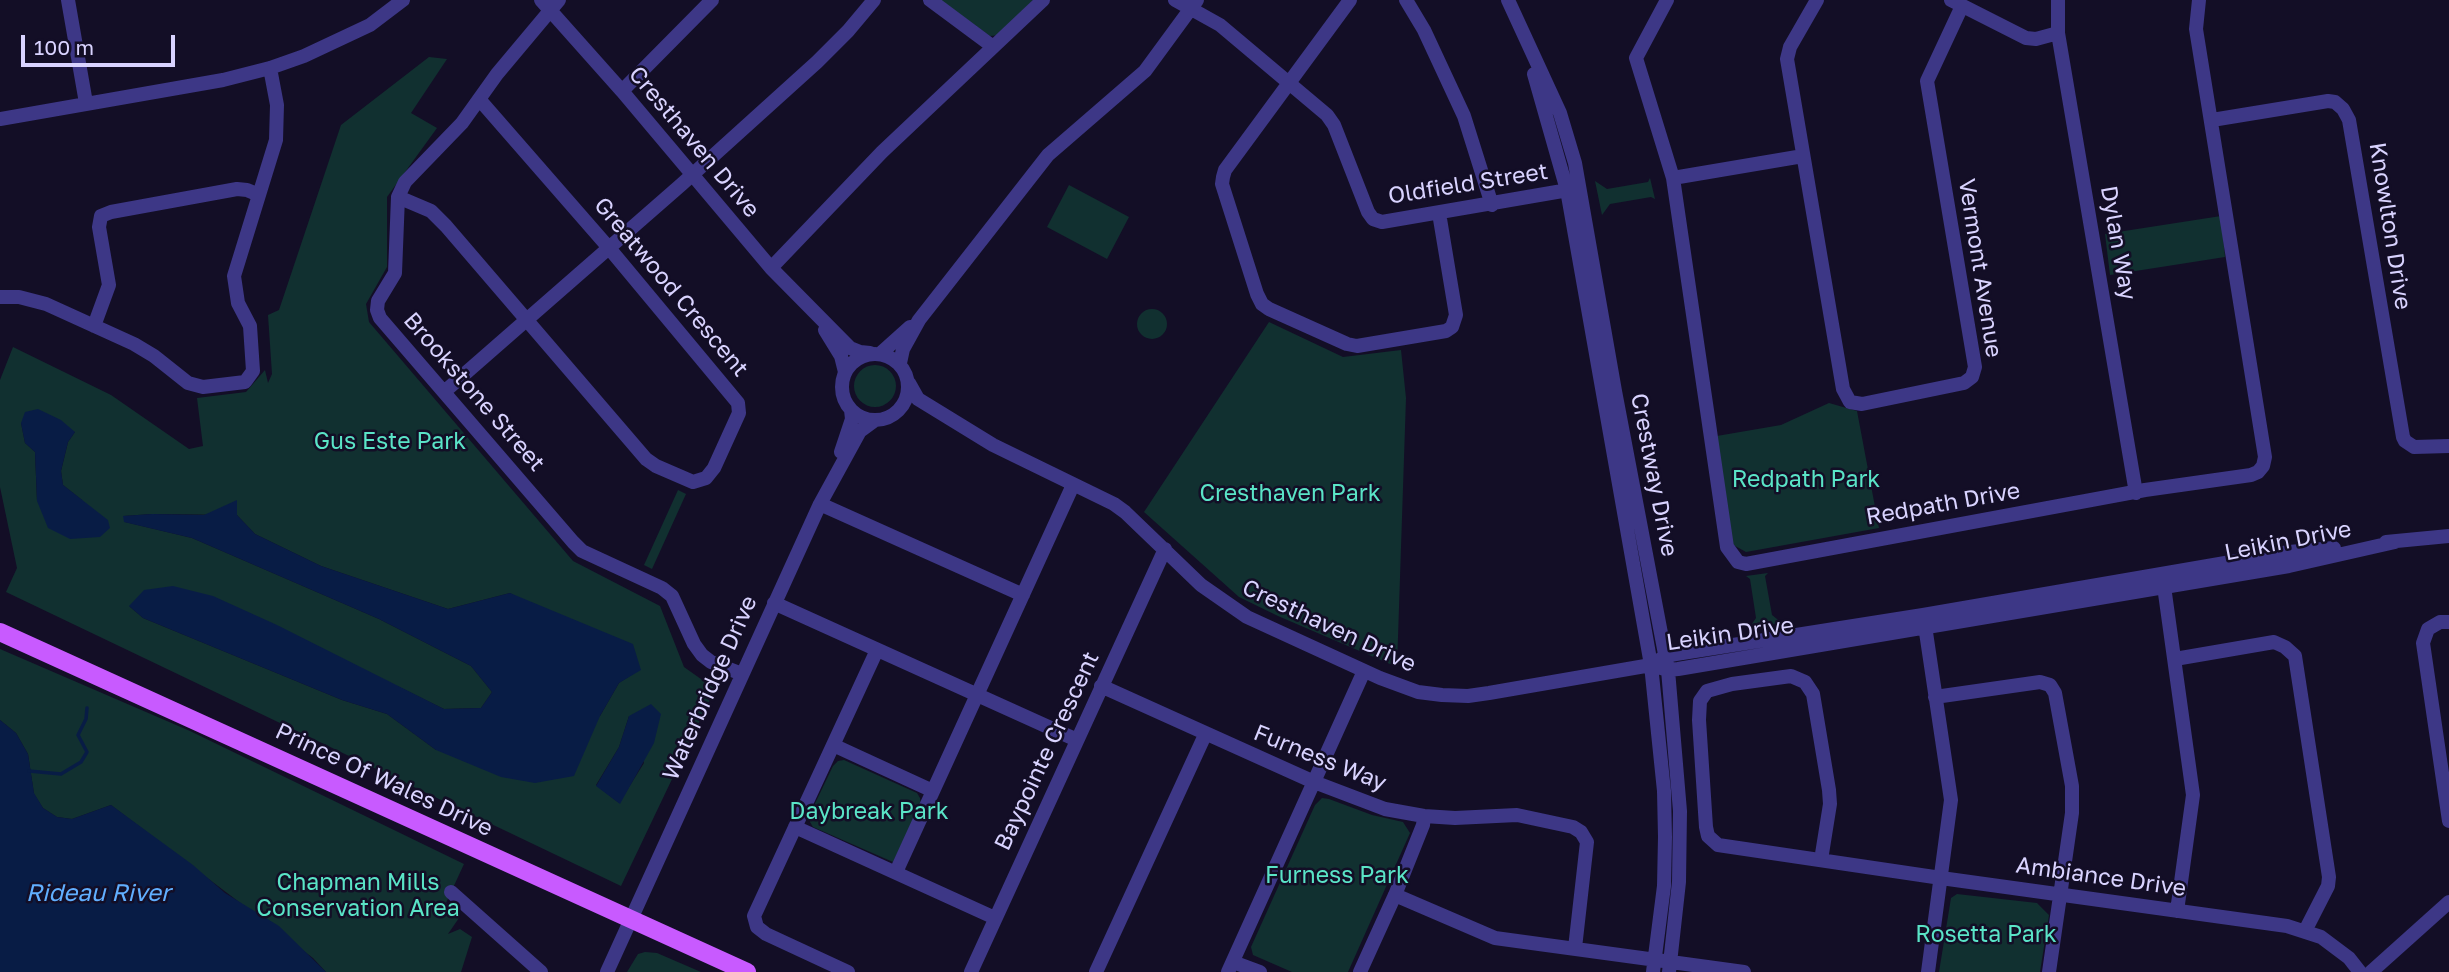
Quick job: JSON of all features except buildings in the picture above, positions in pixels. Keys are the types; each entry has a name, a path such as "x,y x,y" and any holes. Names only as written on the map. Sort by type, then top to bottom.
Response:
{"main road":[{"name":"Prince Of Wales Drive","path":"0,632 747,972"}],"street":[{"path":"68,0 86,103"},
{"path":"622,91 712,0"},
{"path":"444,392 817,62 874,0"},
{"path":"930,0 992,46"},
{"path":"771,268 882,152 1043,0"},
{"name":"Oldfield Street","path":"1175,0 1194,4 1327,115 1334,125 1373,219 1382,222 1574,189"},
{"path":"1350,0 1225,170 1223,184 1262,304 1347,344 1357,346 1446,331 1452,327 1456,315 1439,213"},
{"path":"1406,0 1424,30 1464,117 1492,205"},
{"name":"Crestway Drive","path":"1498,0 1532,69 1574,189 1651,666 1664,791 1664,886 1655,966"},
{"name":"Crestway Drive","path":"1508,0 1560,113 1666,663 1680,811 1679,881 1670,967"},
{"name":"Redpath Drive","path":"1667,0 1636,58 1672,178 1727,547 1738,562 1755,563 2136,493 2251,475 2263,466 2265,457 2196,29 2199,0"},
{"path":"1672,178 1803,156 1787,59 1790,47 1817,0"},
{"name":"Dylan Way","path":"2058,0 2058,33 2136,493"},
{"path":"0,119 223,80 270,68 304,57 370,25 397,2"},
{"path":"1957,3 2026,38 2036,39 2058,33"},
{"name":"Vermont Avenue","path":"1803,156 1843,389 1850,402 1862,404 1964,383 1972,377 1975,367 1927,80 1957,3"},
{"path":"398,197 405,182 449,138 551,4"},
{"name":"Cresthaven Drive","path":"551,4 771,268 850,348 876,353"},
{"path":"900,363 903,349 919,320 1048,155 1145,71 1194,4"},
{"path":"0,297 19,297 46,304 154,356 188,383 202,387 245,382 253,371 250,326 238,303 234,276 276,140 278,123 270,68"},
{"name":"Greatwood Crescent","path":"398,197 431,211 446,226 646,458 656,466 694,482 706,478 714,468 739,413 738,403 609,248 479,99"},
{"name":"Knowlton Drive","path":"2211,120 2328,101 2343,109 2350,120 2403,437 2414,447 2449,446"},
{"path":"94,326 109,285 99,227 102,216 111,212 237,189 259,195"},
{"name":"Brookstone Street","path":"398,197 395,273 378,301 377,310 380,317 582,551 662,588 672,596 694,644 702,655 711,662 742,674"},
{"name":"Cresthaven Drive","path":"814,311 841,356 845,372"},
{"path":"876,353 900,363 909,383 908,394 899,410 886,419 875,421 863,418 851,410 842,393 845,372 851,363 860,357 876,353 919,320"},
{"name":"Cresthaven Drive","path":"909,383 918,399 993,445 1114,504 1202,585 1247,617 1364,671 1418,692 1468,696 1651,666"},
{"name":"Cresthaven Drive","path":"899,410 912,409 958,422"},
{"name":"Waterbridge Drive","path":"833,477 850,424 851,410"},
{"name":"Waterbridge Drive","path":"607,972 833,477 860,431 875,421"},
{"path":"896,872 1073,485"},
{"path":"820,504 1023,595"},
{"name":"Leikin Drive","path":"1651,666 2163,581 2289,552 2449,536"},
{"name":"Baypointe Crescent","path":"971,972 1165,549"},
{"path":"2163,581 2193,795 2177,911"},
{"path":"774,603 1077,740"},
{"path":"1924,620 1951,800 1928,972"},
{"path":"2449,622 2440,622 2428,629 2423,643 2445,769 2449,821"},
{"path":"2175,659 2274,642 2286,647 2295,656 2329,877 2328,886 2305,931"},
{"path":"848,972 766,934 757,927 754,916 877,650"},
{"path":"1260,972 1231,967 1364,671"},
{"name":"Ambiance Drive","path":"1821,860 1829,790 1813,694 1805,682 1789,676 1732,684 1707,691 1699,707 1699,720 1708,836 1718,845 1941,878 2287,926 2321,937 2349,958 2360,972"},
{"path":"1935,697 2040,682 2050,685 2054,693 2072,786 2072,813 2049,972"},
{"name":"Furness Way","path":"1101,686 1205,735 1385,809 1455,818 1517,815 1573,827 1581,832 1587,842 1575,948"},
{"path":"1096,972 1205,735"},
{"path":"833,744 933,791"},
{"path":"1360,972 1395,895 1423,825 1424,816"},
{"path":"795,827 995,918"},
{"path":"451,892 541,972"},
{"path":"1395,895 1495,938 1575,948 1655,966 1743,972"},
{"path":"2371,972 2449,902"}],"green space":[{"path":"940,0 1033,0 1001,35 990,36"},
{"name":"Gus Este Park","path":"429,57 447,59 411,113 437,128 387,197 387,267 366,304 369,322 573,561 660,606 684,667 715,689 621,886 6,592 17,568 0,487 0,380 13,347 111,395 189,449 203,446 197,398 246,392 265,370 268,383 272,374 268,315 279,310 341,125","holes":["21,423 75,432 68,442 61,471 63,485 82,500 37,501 35,452 25,443","237,515 255,534 321,566 448,609 510,593 640,669 619,683 600,716 436,750 387,714 342,700 143,618 129,606 399,687 444,709 481,708 492,692 471,666 379,619 192,538 125,522 124,516","629,716 644,763 619,803 596,785 619,747"]},
{"path":"1650,178 1655,199 1651,197 1610,204 1602,215 1595,181 1607,189 1648,182"},
{"path":"1069,185 1129,217 1107,259 1047,227"},
{"path":"2221,216 2225,257 2110,275 2105,234"},
{"path":"1152,309 1163,313 1167,324 1163,335 1152,339 1141,335 1137,324 1141,313"},
{"name":"Cresthaven Park","path":"1269,322 1343,357 1401,350 1406,398 1397,667 1239,597 1144,512"},
{"path":"875,365 890,371 896,386 890,401 875,407 860,401 854,386 860,371"},
{"name":"Redpath Park","path":"1829,403 1857,411 1879,528 1746,552 1728,542 1711,437 1781,425"},
{"path":"678,490 686,494 652,569 644,565"},
{"path":"1768,573 1765,576 1772,615 1782,623 1749,628 1756,618 1750,579 1746,576"},
{"name":"Chapman Mills Conservation Area","path":"0,649 190,731 464,864 446,903 459,911 459,918 448,934 460,929 472,937 461,972 326,972 313,958 111,805 72,819 57,817 43,808 34,794 28,754 16,733 0,720"},
{"name":"Daybreak Park","path":"844,760 917,793 920,798 921,805 893,862 813,827 810,822 809,816 833,766"},
{"name":"Furness Park","path":"1322,798 1403,822 1410,833 1348,972 1292,972 1253,955 1251,947 1315,805"},
{"name":"Rosetta Park","path":"1957,894 2037,903 2049,915 2040,972 1939,972 1951,898"},
{"path":"657,953 701,972 627,972 638,954"}],"water":[{"path":"38,409 61,420 75,432 68,442 61,471 63,485 108,520 110,528 100,537 70,539 48,528 37,501 35,452 25,443 21,423 25,412"},
{"path":"237,500 237,515 255,534 321,566 448,609 510,593 633,644 641,670 619,683 600,716 574,776 535,783 501,777 436,750 387,714 342,700 143,618 129,606 144,590 173,586 213,596 444,709 481,708 492,692 471,666 379,619 192,538 124,522 123,516 204,515"},
{"path":"651,704 661,714 654,743 620,804 596,786 619,747 629,716"},
{"name":"Rideau River","path":"0,720 16,733 28,754 34,793 43,808 57,817 72,819 111,805 193,865 225,893 279,926 326,972 0,972"}],"waterway":[{"path":"29,771 61,774 81,762 87,752 78,735 86,719 87,708"}]}
